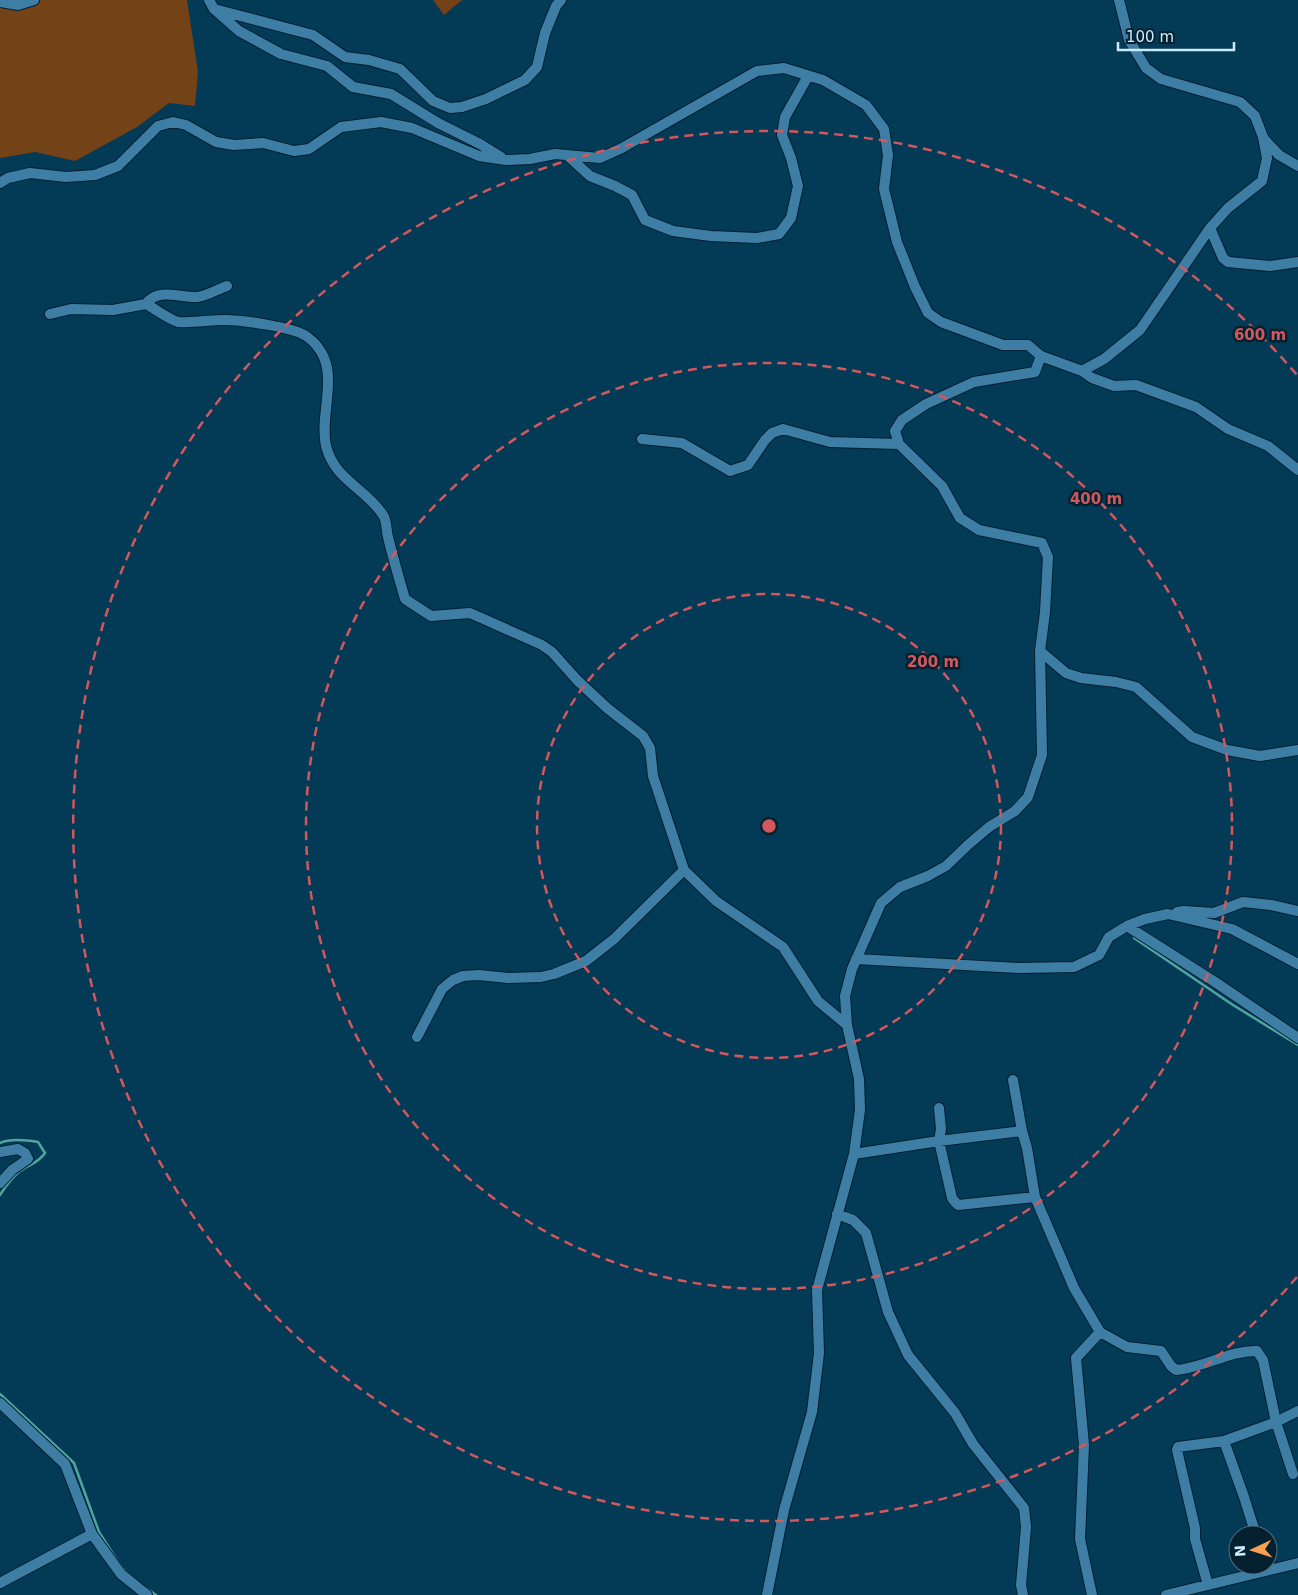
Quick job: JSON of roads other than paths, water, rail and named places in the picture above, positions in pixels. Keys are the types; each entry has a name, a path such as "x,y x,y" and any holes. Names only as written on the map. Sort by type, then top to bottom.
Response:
{"street":[{"path":"0,2 18,5 34,0"},
{"path":"212,4 313,35 345,57 369,60 400,69 433,101 450,108 462,107 486,99 525,80 537,68 545,33 556,6 561,0"},
{"path":"1082,371 1104,359 1140,330 1210,228 1228,208 1262,181 1267,158 1254,116 1240,102 1161,79 1146,68 1129,40 1120,0"},
{"path":"212,4 239,31 281,54 327,66 353,87 391,94 438,123 480,144 506,160"},
{"path":"0,183 8,178 30,172 66,177 94,175 118,166 158,126 173,122 186,125 216,142 234,146 263,143 294,151 309,149 341,127 381,122 412,128 479,156 506,160 530,159 555,154 600,158 622,148 756,71 784,68 823,80 866,105 884,129 888,155 884,189 897,242 915,288 928,313 941,322 1003,345 1028,345 1041,356 1082,371 1092,378 1114,386 1136,385 1196,407 1228,429 1268,446 1298,470"},
{"path":"567,155 590,176 632,195 645,220 674,230 710,236 757,238 779,234 791,218 798,186 791,158 782,135 784,117 808,76"},
{"path":"1262,137 1279,155 1298,166"},
{"path":"1210,228 1223,258 1228,262 1270,266 1298,262"},
{"path":"146,304 150,298 158,294 199,297 226,286"},
{"path":"50,314 71,309 113,310 146,304 177,322 227,320 284,328 306,336 324,358 328,370 324,422 326,446 332,461 342,476 385,516 387,535 405,599 431,616 470,613 542,644 607,708 643,736 650,748 653,776 684,870 716,901 783,947 818,1001 847,1025"},
{"path":"767,1595 784,1510 812,1412 819,1353 817,1290 854,1154 860,1110 859,1079 847,1025 844,996 852,969 881,903 900,887 928,876 946,866 990,827 1015,811 1028,797 1042,756 1040,651 1045,612 1048,557 1042,543 979,530 960,518 942,486 899,444 895,431 902,420 926,404 974,382 1036,372 1041,356"},
{"path":"642,439 682,442 730,471 748,465 765,440 772,433 783,429 830,442 899,444"},
{"path":"1040,651 1066,673 1081,678 1116,682 1136,687 1192,737 1227,750 1260,756 1298,750"},
{"path":"417,1037 442,989 453,980 463,976 479,975 508,978 541,977 554,974 586,961 614,939 684,870"},
{"path":"856,959 1020,968 1074,967 1099,955 1110,936 1127,926 1145,919 1184,911 1214,913 1243,902 1272,904 1298,911"},
{"path":"1168,914 1232,929 1298,964"},
{"path":"1127,926 1298,1038"},
{"path":"1012,1080 1027,1148 1034,1197 1074,1288 1100,1332 1127,1347 1161,1351 1176,1370 1207,1364 1244,1352 1257,1351 1263,1360 1276,1422 1293,1474"},
{"path":"939,1108 941,1129 939,1141 952,1198 955,1202 958,1204 1034,1197"},
{"path":"854,1154 1022,1131"},
{"path":"0,1152 18,1149 26,1153 28,1159 12,1170 0,1183"},
{"path":"837,1214 853,1220 866,1233 888,1312 908,1356 955,1412 973,1444 1024,1508 1026,1528 1021,1585 1023,1595"},
{"path":"1092,1595 1080,1539 1084,1445 1076,1358 1100,1332"},
{"path":"0,1403 65,1464 92,1534 121,1574 147,1595"},
{"path":"1208,1585 1195,1539 1195,1528 1177,1450 1178,1447 1224,1441 1276,1422 1298,1411"},
{"path":"1224,1441 1253,1525"},
{"path":"0,1583 92,1534"},
{"path":"1278,1566 1298,1562"},
{"path":"1166,1595 1241,1575"}],"waterway":[{"path":"1134,938 1233,1005 1298,1045"},
{"path":"0,1143 14,1140 38,1142 45,1153 37,1161 16,1175 0,1195"},
{"path":"0,1394 74,1463 99,1532 128,1574"},
{"path":"146,1588 156,1595"}]}
